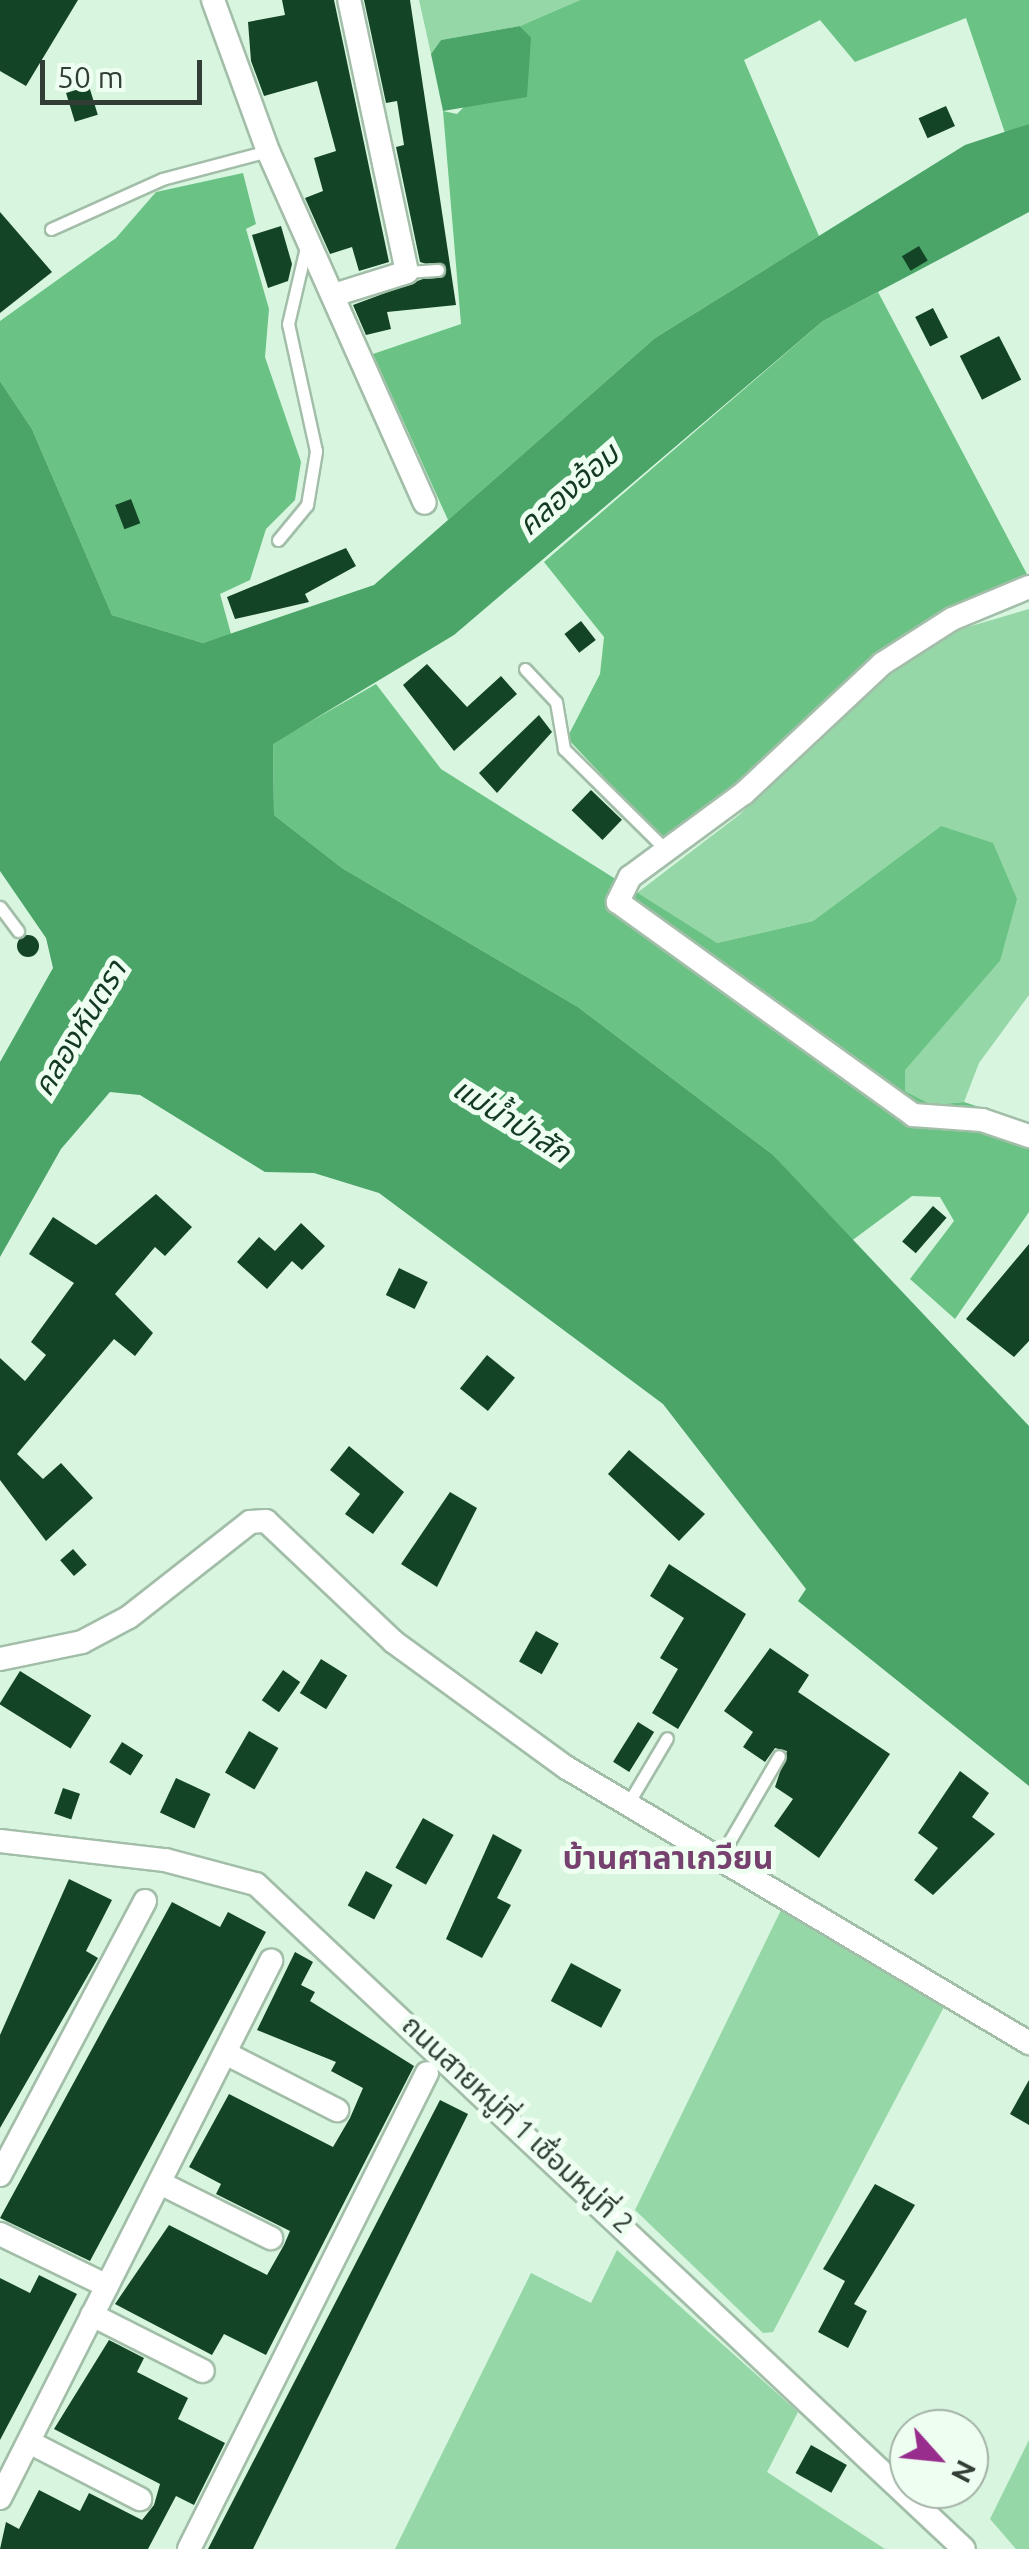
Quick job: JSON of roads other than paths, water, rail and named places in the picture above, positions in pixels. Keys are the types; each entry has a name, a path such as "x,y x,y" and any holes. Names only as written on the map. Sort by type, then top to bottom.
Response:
{"street":[{"path":"213,0 268,151 337,294 426,502"},
{"path":"337,294 407,272 349,0"},
{"path":"1029,587 952,619 882,664 744,793 666,850 620,890 631,919 913,1115 982,1120 1029,1136"},
{"path":"0,1659 82,1642 130,1617 250,1522 266,1522 394,1642 626,1807 1029,2043"},
{"name":"ถนนสายหมู่ที่ 1 เชื่อมหมู่ที่ 2","path":"0,1841 165,1860 256,1884 964,2549"},
{"path":"0,2175 145,1901"},
{"path":"0,2498 272,1961"},
{"path":"225,2053 338,2110"},
{"path":"189,2549 428,2074"},
{"path":"160,2182 270,2238"},
{"path":"0,2234 107,2286"},
{"path":"92,2315 204,2370"},
{"path":"28,2442 140,2499"}],"lane":[{"path":"51,229 162,180 268,151"},
{"path":"278,540 307,505 316,451 288,324 306,233"},
{"path":"407,272 438,270"},
{"path":"525,669 556,702 564,749 666,850"},
{"path":"0,907 18,930"},
{"path":"626,1807 667,1738"},
{"path":"718,1862 779,1756"}],"water":[{"path":"520,26 531,37 527,97 443,111 431,54 441,40"},
{"path":"1029,124 1029,212 823,321 454,635 273,744 274,815 342,868 578,1007 772,1154 1029,1426 1029,1786 798,1601 806,1589 663,1404 379,1193 314,1173 265,1172 140,1095 110,1092 61,1149 0,1257 0,1062 53,968 46,938 0,871 0,381 32,429 112,615 203,643 374,585 655,338 965,145"}],"district":[{"name":"บ้านศาลาเกวียน","path":"668,1857"}],"water label":[{"name":"คลองอ้อม","path":"568,489"},
{"name":"คลองหันตรา","path":"79,1028"},
{"name":"แม่น้ำป่าสัก","path":"512,1120"}]}
